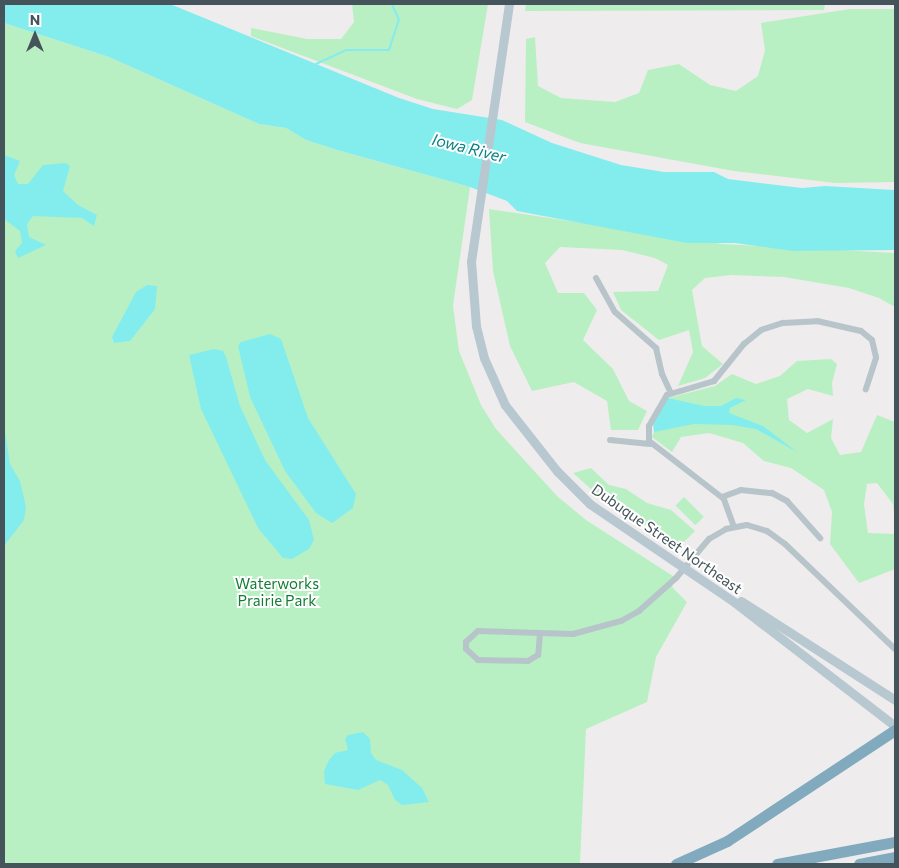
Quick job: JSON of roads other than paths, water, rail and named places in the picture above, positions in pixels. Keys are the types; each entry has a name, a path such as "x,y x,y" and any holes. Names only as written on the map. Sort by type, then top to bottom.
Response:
{"highway":[{"path":"676,864 727,841 895,730"},
{"path":"777,864 895,842"},
{"path":"859,864 895,857"}],"main road":[{"name":"Dubuque Street Northeast","path":"509,4 471,260 472,310 484,358 505,405 557,471 590,504 689,572 895,726"},
{"path":"689,572 832,657 895,700"}],"street":[{"path":"596,278 615,312 656,348 662,374 671,393"},
{"path":"650,444 648,432 652,418 671,393 714,381 744,344 761,330 783,323 817,321 861,331 872,340 876,352 866,389"},
{"path":"610,440 650,444 697,476 722,497 734,527"},
{"path":"722,497 741,490 772,493 787,501 820,538"},
{"path":"540,634 538,655 528,661 478,660 466,649 466,642 478,631 573,634 620,621 654,599 689,572 709,539 734,527 753,526 773,534 895,649"}],"water":[{"name":"Iowa River","path":"4,4 170,4 399,98 433,109 502,120 552,143 621,165 664,172 714,172 728,179 802,188 825,186 895,190 895,250 793,251 735,243 687,243 517,211 507,201 470,187 337,150 306,140 286,128 259,124 109,57 4,23"},
{"path":"4,155 20,161 14,175 18,184 28,184 43,165 66,163 70,166 63,191 78,205 97,215 94,226 82,218 33,216 27,224 29,237 46,245 18,258 15,251 22,243 20,231 4,219"},
{"path":"147,285 157,286 155,309 130,341 114,343 112,337 136,292"},
{"path":"270,334 281,339 308,418 356,494 353,508 332,523 316,513 285,471 250,397 238,346 241,342"},
{"path":"214,349 223,351 226,357 240,406 265,460 309,520 314,540 309,549 292,559 283,558 258,528 201,409 189,355"},
{"path":"668,398 704,406 721,406 736,398 746,400 730,408 729,413 763,426 797,452 756,429 732,425 694,424 654,432 653,423"},
{"path":"4,426 10,464 20,481 26,507 24,520 4,546"},
{"path":"363,732 370,739 371,753 376,760 402,770 422,788 429,802 402,805 395,800 388,785 380,780 358,790 325,784 324,771 329,760 335,753 348,750 345,739 348,735"}],"waterway":[{"path":"316,64 346,50 389,50 399,20 392,4"}],"park label":[{"name":"Waterworks Prairie Park","path":"277,592"}]}
